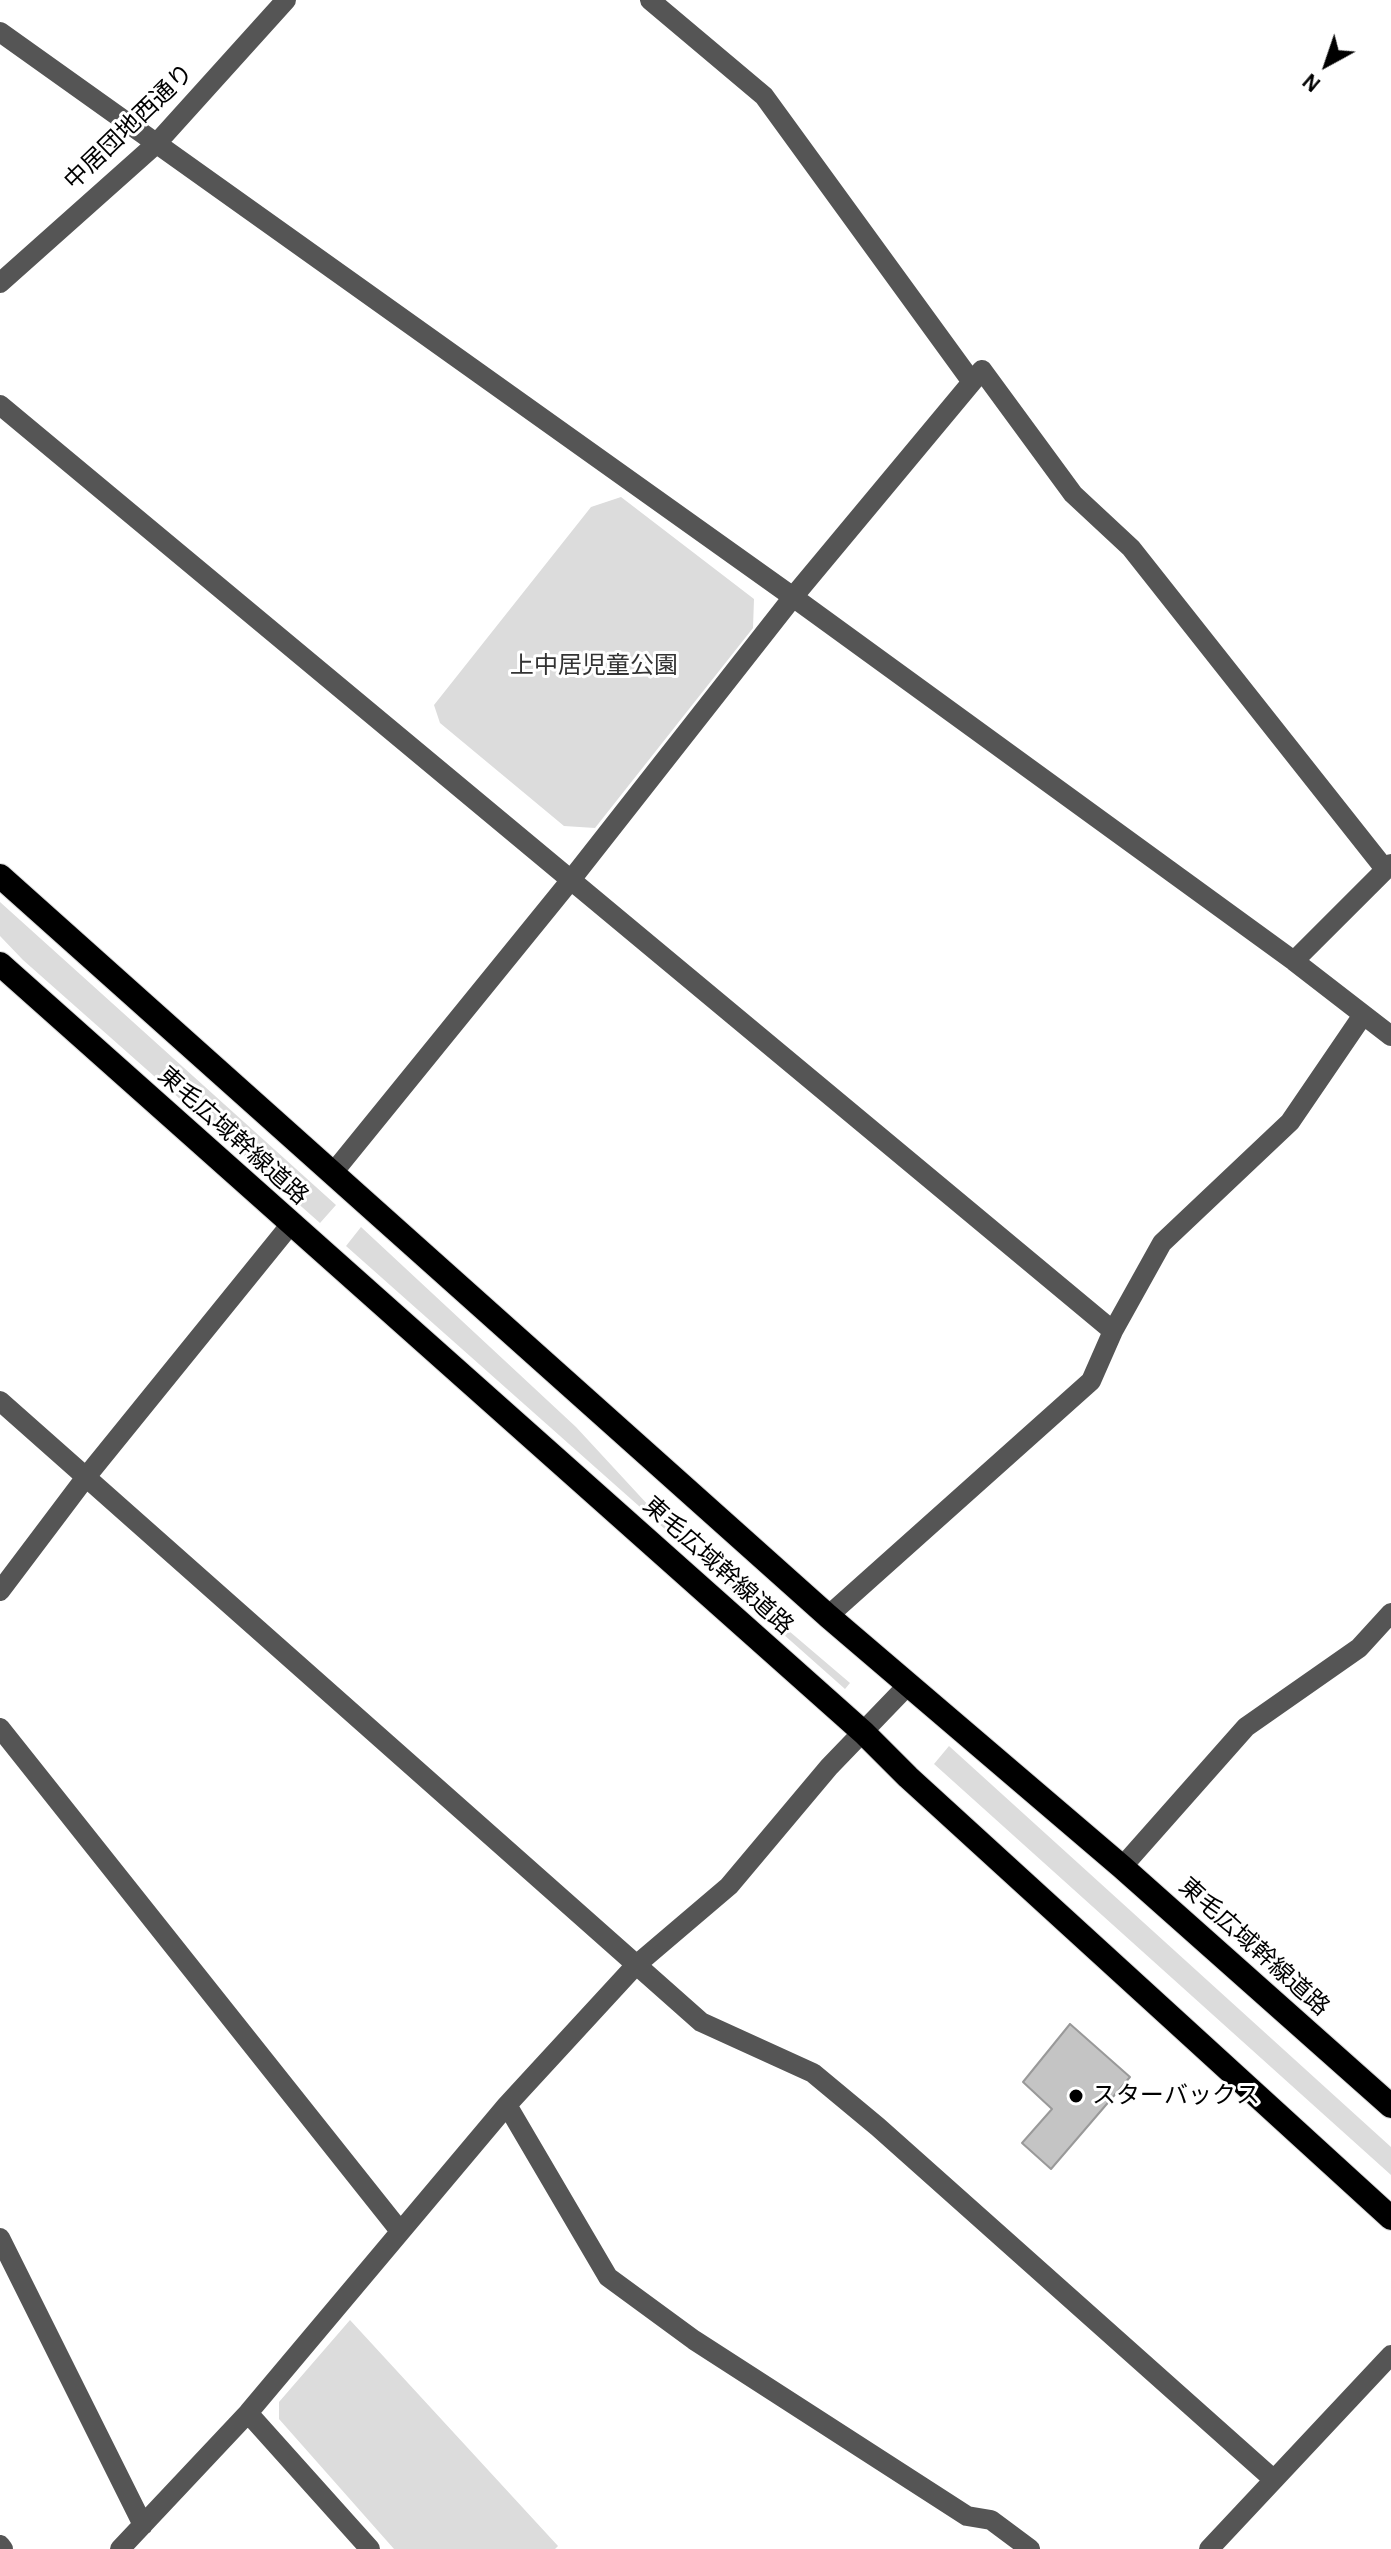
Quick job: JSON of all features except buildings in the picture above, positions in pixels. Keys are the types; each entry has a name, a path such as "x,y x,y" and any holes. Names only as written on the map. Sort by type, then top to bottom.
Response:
{"highway":[{"name":"東毛広域幹線道路","path":"0,876 828,1616 1122,1867 1391,2106"},
{"name":"東毛広域幹線道路","path":"0,964 864,1733 908,1777 1391,2218"}],"street":[{"name":"中居団地西通り","path":"0,283 156,144 286,0"},
{"path":"650,0 764,96 972,382"},
{"path":"0,32 793,597 1294,961 1391,1036"},
{"path":"332,1174 570,881 793,597 982,370 1073,494 1131,548 1388,867 1294,961"},
{"path":"0,405 1113,1331"},
{"path":"828,1616 1091,1381 1113,1331 1162,1243 1290,1122 1363,1015"},
{"path":"0,1591 86,1477 291,1224"},
{"path":"0,1401 701,2022 813,2073 878,2127 1273,2479"},
{"path":"1122,1867 1246,1727 1359,1648 1391,1613"},
{"path":"120,2549 248,2413 507,2105 635,1966 729,1886 829,1767 908,1685"},
{"path":"0,1728 400,2231"},
{"path":"507,2105 608,2277 694,2340 967,2516 991,2520 1030,2549"},
{"path":"0,2238 143,2525"},
{"path":"1209,2549 1391,2355"},
{"path":"248,2413 370,2549"}],"green space":[{"name":"上中居児童公園","path":"621,497 754,599 753,628 595,828 564,826 440,723 434,705 591,507"},
{"path":"0,902 336,1205 320,1223 23,960 0,936"},
{"path":"361,1227 576,1427 674,1533 850,1683 845,1689 346,1246"},
{"path":"949,1746 1391,2147 1391,2175 934,1764"},
{"path":"350,2320 558,2546 555,2549 394,2549 279,2419 279,2402"}],"place":[{"name":"スターバックス","path":"1076,2096"}]}
